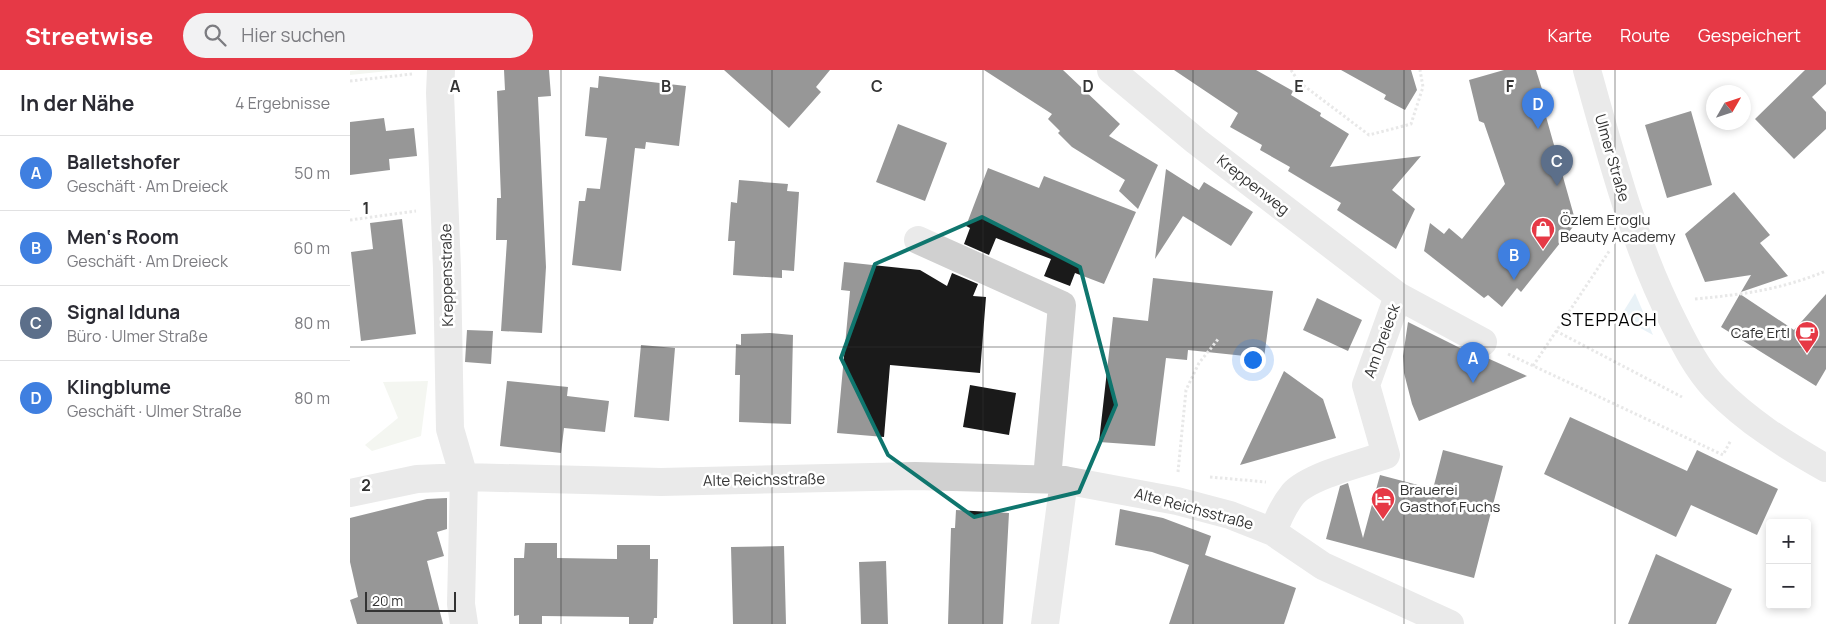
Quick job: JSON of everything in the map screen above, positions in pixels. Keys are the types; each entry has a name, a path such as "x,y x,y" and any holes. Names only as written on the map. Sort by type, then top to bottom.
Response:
{"street":[{"name":"Kreppenweg","path":"1111,70 1196,141 1398,296"},
{"name":"Ulmer Straße","path":"1587,70 1629,215 1663,302 1690,356 1714,387 1744,415 1826,468"},
{"name":"Kreppenstraße","path":"441,71 450,429 464,477"},
{"path":"918,240 1062,305 1056,480 1046,624"},
{"name":"Am Dreieck","path":"1273,532 1281,511 1294,493 1337,471 1386,455 1366,385 1398,296 1483,342"},
{"name":"Alte Reichsstraße","path":"350,493 416,479 464,477 661,482 893,476 1056,480 1177,501 1230,515 1273,532 1323,566 1450,624"},
{"path":"464,477 461,604 464,624"}],"path":[{"path":"1291,70 1299,82 1369,135 1411,124 1423,87 1420,70"},
{"path":"350,81 441,71"},
{"path":"350,220 445,208"},
{"path":"1533,366 1614,244"},
{"path":"1663,302 1764,291 1793,284 1826,271"},
{"path":"1556,331 1685,398"},
{"path":"1177,501 1186,390 1199,363 1219,338"},
{"path":"1483,342 1723,455 1744,415"}],"highlighted area":[{"path":"982,217 1080,267 1116,405 1079,492 974,517 888,455 841,358 875,264"}],"shaded area":[{"path":"398,70 350,75 350,71"},
{"path":"428,381 421,436 372,451 365,445 398,418 383,382"}],"water":[{"path":"1635,293 1653,335 1620,317"}],"building":[{"path":"504,70 549,70 551,96 538,97 546,267 542,333 501,331 507,240 496,240 497,198 501,198 497,91 505,90"},
{"path":"724,70 830,70 816,87 821,92 789,128"},
{"path":"984,70 1063,70 1120,124 1109,136 1158,165 1138,209 1119,191 1125,180 1072,147 1058,133 1060,131 1048,119 1052,114"},
{"path":"1174,70 1256,70 1293,91 1291,95 1321,113 1320,116 1349,134 1330,167 1421,156 1392,190 1415,209 1396,249 1337,210 1341,203 1288,171 1290,167 1260,150 1262,145 1230,127 1238,113"},
{"path":"1341,70 1411,70 1417,90 1405,110 1384,99 1386,95"},
{"path":"1504,70 1536,70 1547,105 1543,106 1576,223 1521,292 1517,288 1502,307 1488,295 1484,298 1424,251 1430,223 1444,234 1449,228 1462,239 1505,184 1484,123 1479,121 1469,80"},
{"path":"1805,70 1826,70 1826,84 1812,97 1826,112 1826,129 1794,159 1755,119"},
{"path":"599,76 686,86 679,146 646,142 645,149 635,148 621,271 572,265 579,201 585,201 587,188 600,189 607,138 585,136 590,87 598,88"},
{"path":"1691,111 1712,185 1667,198 1645,125"},
{"path":"384,118 386,131 414,128 417,156 389,159 390,170 350,175 350,122"},
{"path":"898,124 947,143 925,201 876,182"},
{"path":"988,168 1039,188 1044,176 1136,212 1104,284 1075,273 1070,286 1044,276 1051,259 996,238 989,255 964,244 970,228 966,226"},
{"path":"1166,169 1199,190 1204,182 1253,212 1231,246 1183,216 1155,259"},
{"path":"739,180 788,184 787,191 799,192 794,271 782,270 782,278 733,275 735,241 728,241 731,202 737,203"},
{"path":"1734,192 1770,235 1760,243 1788,276 1741,292 1751,275 1705,282 1685,234"},
{"path":"402,219 416,334 361,341 351,252 373,249 370,223"},
{"path":"844,262 920,270 947,286 952,273 978,284 973,296 986,297 980,373 890,365 884,437 837,433 850,291 841,290"},
{"path":"1153,278 1273,291 1264,358 1188,350 1187,360 1166,358 1155,446 1099,442 1113,317 1148,321"},
{"path":"1740,294 1794,330 1826,294 1826,369 1816,386 1721,327"},
{"path":"1317,298 1362,320 1348,351 1303,330"},
{"path":"1408,322 1476,356 1485,357 1527,376 1419,421 1412,404 1404,373 1403,356"},
{"path":"467,330 493,331 491,364 465,362"},
{"path":"770,333 793,335 791,424 739,422 740,375 735,375 736,344 741,345 741,334"},
{"path":"641,345 675,348 669,421 634,417"},
{"path":"1284,371 1323,399 1336,438 1240,465"},
{"path":"507,381 568,387 567,396 609,401 605,432 564,428 561,453 500,446"},
{"path":"970,385 1016,393 1009,435 963,427"},
{"path":"1570,417 1687,471 1697,450 1778,489 1757,535 1691,505 1676,537 1544,474"},
{"path":"1443,450 1503,466 1474,578 1326,539 1340,486 1348,483 1363,538 1380,475 1433,489"},
{"path":"447,498 447,529 437,532 444,556 427,561 443,624 357,624 350,600 358,597 350,562 350,518 427,499"},
{"path":"1120,509 1163,518 1211,536 1205,555 1296,588 1284,624 1169,624 1189,565 1152,552 1115,545"},
{"path":"956,510 1009,513 1003,624 948,624 951,528 955,528"},
{"path":"525,543 557,543 557,558 617,559 617,545 650,545 650,559 658,559 657,618 654,618 653,624 629,624 629,617 542,616 542,624 519,624 519,615 514,616 514,558 524,558"},
{"path":"784,546 786,624 733,624 731,547"},
{"path":"1656,554 1732,589 1716,624 1628,624"},
{"path":"886,561 888,624 861,624 859,562"}],"place":[{"name":"Klingblume","path":"1538,129"},
{"name":"Signal Iduna","path":"1557,186"},
{"name":"Özlem Eroglu Beauty Academy","path":"1543,250"},
{"name":"Men‘s Room","path":"1514,280"},
{"name":"Cafe Ertl","path":"1807,354"},
{"name":"Balletshofer","path":"1473,383"},
{"name":"Brauerei Gasthof Fuchs","path":"1383,520"}],"district":[{"name":"STEPPACH","path":"1609,320"}]}
